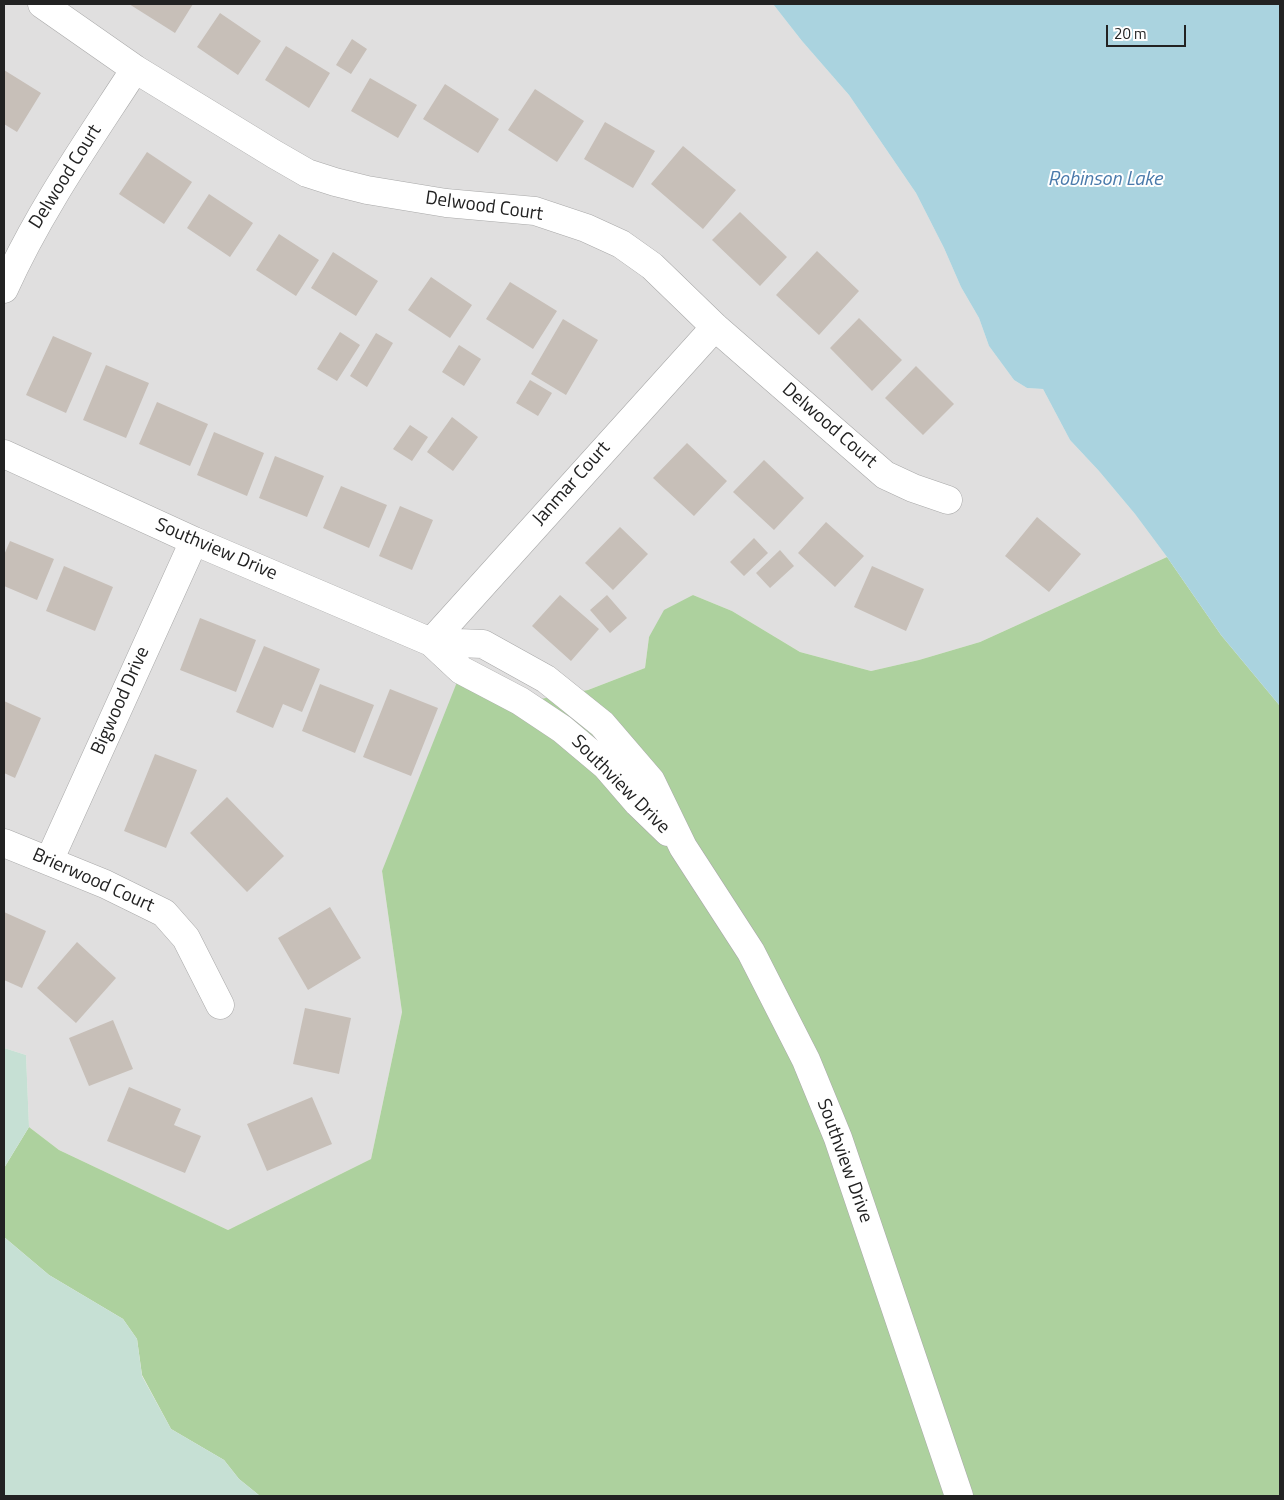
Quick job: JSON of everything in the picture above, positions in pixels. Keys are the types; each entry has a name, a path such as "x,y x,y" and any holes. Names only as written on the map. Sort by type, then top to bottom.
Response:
{"street":[{"name":"Delwood Court","path":"42,4 136,69 307,173 367,190 446,203 535,212 586,228 621,244 652,266 715,327 885,475 948,500"},
{"name":"Delwood Court","path":"4,289 17,259 53,196 136,69"},
{"name":"Janmar Court","path":"431,642 715,327"},
{"name":"Southview Drive","path":"4,454 194,541 431,642 482,644 546,680 602,724 651,781 683,846 751,952 806,1060 838,1138 959,1496"},
{"name":"Bigwood Drive","path":"49,861 194,541"},
{"name":"Brierwood Court","path":"4,843 122,892 164,912 186,938 220,1005"}],"shaded area":[{"path":"4,4 773,4 849,95 916,193 944,248 961,287 979,318 989,346 1014,380 1027,388 1043,389 1070,440 1135,514 1167,557 980,642 919,660 871,671 800,652 732,611 693,595 649,637 645,668 588,690 519,703 382,871 402,1012 371,1159 228,1230 59,1150 29,1127 26,1055 4,1048"}],"green space":[{"path":"1167,557 1221,635 1280,706 1280,1496 260,1496 239,1479 224,1460 171,1429 142,1375 137,1339 123,1319 49,1275 4,1237 4,1168 29,1127 59,1150 228,1230 371,1159 402,1012 382,871 461,672 519,703 588,690 645,668 649,637 664,610 693,595 732,611 800,652 871,671 919,660 980,642"},
{"path":"4,1048 26,1055 29,1127 4,1168"},
{"path":"4,1237 49,1275 123,1319 137,1339 142,1376 171,1429 224,1460 239,1479 260,1496 4,1496"}],"water":[{"name":"Robinson Lake","path":"773,4 1280,4 1280,706 1221,635 1135,514 1070,440 1043,389 1027,388 1014,380 989,346 979,318 961,287 944,248 916,193 849,95"}],"building":[{"path":"129,4 193,4 175,33"},
{"path":"220,13 261,41 238,75 197,47"},
{"path":"352,39 367,49 351,74 336,65"},
{"path":"286,46 330,73 309,108 265,80"},
{"path":"4,70 41,93 17,132 4,124"},
{"path":"370,78 417,105 398,138 351,111"},
{"path":"445,84 499,119 478,153 423,119"},
{"path":"535,89 584,121 557,162 508,130"},
{"path":"605,122 655,151 633,188 584,159"},
{"path":"683,146 736,190 703,229 651,184"},
{"path":"147,152 192,182 164,224 119,194"},
{"path":"209,194 253,223 230,257 187,228"},
{"path":"740,212 787,257 760,286 712,240"},
{"path":"279,234 319,260 296,296 256,270"},
{"path":"817,251 859,291 819,335 776,295"},
{"path":"333,252 378,281 356,316 311,288"},
{"path":"431,277 472,305 450,338 408,310"},
{"path":"510,282 557,311 533,349 486,319"},
{"path":"859,318 902,360 872,391 830,348"},
{"path":"563,319 598,340 566,395 531,374"},
{"path":"340,332 360,345 337,381 317,369"},
{"path":"376,333 393,343 367,387 350,376"},
{"path":"53,336 92,353 66,413 26,395"},
{"path":"459,345 481,359 464,386 442,372"},
{"path":"106,365 149,383 126,438 83,420"},
{"path":"916,366 954,404 923,435 885,398"},
{"path":"530,380 552,393 538,416 516,403"},
{"path":"157,402 208,424 190,466 139,444"},
{"path":"452,417 478,437 453,471 427,452"},
{"path":"410,425 428,437 412,461 393,449"},
{"path":"214,432 264,453 247,496 197,475"},
{"path":"687,443 727,481 694,516 653,478"},
{"path":"275,456 324,476 307,517 259,498"},
{"path":"764,460 804,498 774,530 733,492"},
{"path":"341,486 387,505 369,548 323,528"},
{"path":"400,506 433,520 412,570 379,556"},
{"path":"1037,517 1081,554 1049,592 1005,556"},
{"path":"826,522 864,556 835,587 798,553"},
{"path":"620,527 648,554 613,590 585,563"},
{"path":"754,538 768,553 744,576 730,562"},
{"path":"10,541 54,559 37,600 4,586 4,555"},
{"path":"780,550 794,566 770,588 756,573"},
{"path":"64,566 113,587 95,631 46,611"},
{"path":"872,566 924,589 906,631 854,607"},
{"path":"560,595 599,629 571,661 532,626"},
{"path":"607,595 627,618 610,633 590,610"},
{"path":"200,618 256,640 236,692 180,670"},
{"path":"264,646 320,669 302,712 283,704 273,728 236,712"},
{"path":"320,684 374,705 355,753 302,731"},
{"path":"390,689 438,708 411,776 363,757"},
{"path":"4,701 41,718 15,778 4,773"},
{"path":"155,754 197,770 166,848 124,831"},
{"path":"227,797 284,856 247,892 190,833"},
{"path":"330,907 361,958 308,990 278,938"},
{"path":"4,912 46,931 22,988 4,980"},
{"path":"77,942 116,978 76,1023 37,988"},
{"path":"305,1008 351,1018 339,1074 293,1064"},
{"path":"113,1020 133,1069 89,1086 69,1038"},
{"path":"129,1087 181,1109 174,1125 201,1136 185,1173 107,1141"},
{"path":"312,1097 332,1144 267,1171 247,1124"}]}
